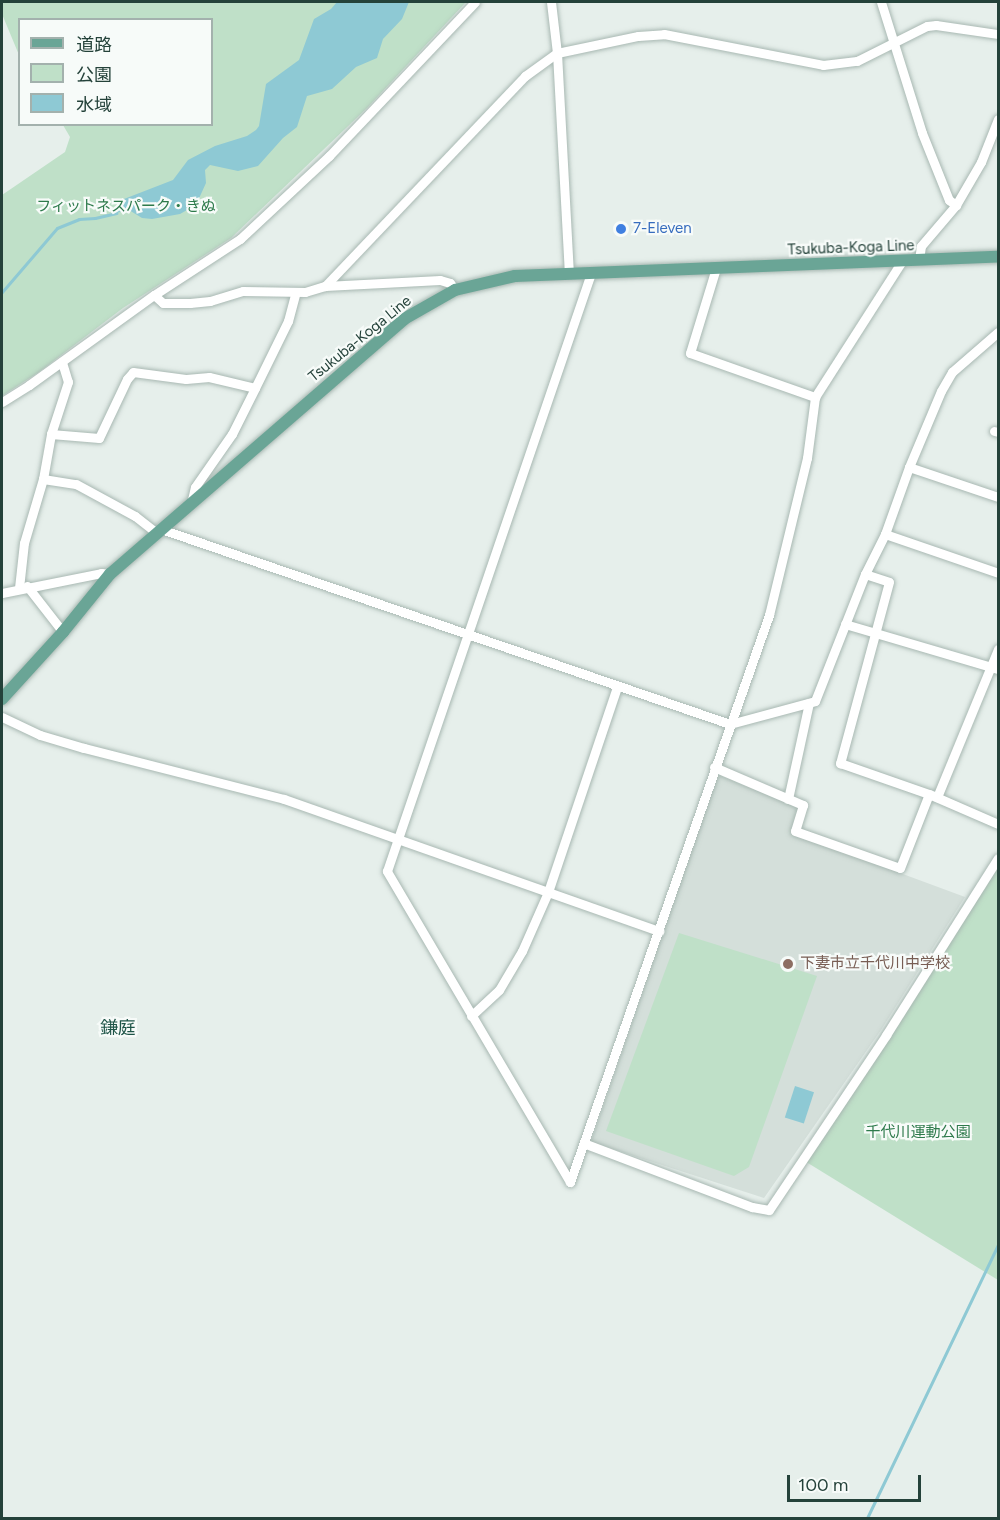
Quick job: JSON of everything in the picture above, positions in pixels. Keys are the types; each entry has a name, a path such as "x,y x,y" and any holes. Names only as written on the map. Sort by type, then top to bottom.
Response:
{"main road":[{"name":"Tsukuba-Koga Line","path":"2,696 63,632 111,574 404,319 455,290 498,278 569,273 999,257"}],"street":[{"path":"2,402 62,362 154,295 220,254 256,225 329,156 475,2"},
{"path":"551,2 557,53 569,273"},
{"path":"881,2 922,133 949,200 956,205"},
{"path":"325,286 525,76 557,53 638,36 664,34 824,65 857,61 894,42 936,25 999,34"},
{"path":"919,260 921,246 956,205 981,162 999,118"},
{"path":"591,273 589,285 397,839 396,851 387,871 570,1182 659,931 714,767 770,615 807,458 815,397 902,261"},
{"path":"716,268 690,353 815,397"},
{"path":"154,295 163,303 180,303 210,301 243,291 296,292 325,286 440,280 450,283 455,290"},
{"path":"191,504 195,487 225,446 255,388 288,321 296,292"},
{"path":"43,478 76,484 159,531 730,724 815,701 865,574 885,534 909,467 941,391 952,372 999,332"},
{"path":"62,362 68,382 51,434 43,478 24,543 23,587 63,632"},
{"path":"51,434 99,438 127,379 133,372 186,379 209,377 255,388"},
{"path":"909,467 999,496"},
{"path":"885,534 999,573"},
{"path":"2,593 100,573 111,574"},
{"path":"865,574 889,582 840,763 933,796 999,824"},
{"path":"845,624 877,631 995,667"},
{"path":"714,767 803,805 795,831 900,868 995,667 999,649"},
{"path":"471,1016 499,990 522,951 548,892 617,687"},
{"path":"788,799 809,704"},
{"path":"2,717 40,735 284,799 659,931"},
{"path":"585,1144 752,1207 769,1210 886,1035 999,858"}],"shaded area":[{"name":"下妻市立千代川中学校","path":"721,776 799,808 792,833 965,897 881,1030 764,1198 591,1142 716,779"}],"green space":[{"name":"フィットネスパーク・きぬ","path":"2,2 466,2 367,108 231,238 123,308 39,372 2,396 2,195 65,152 70,137 64,126 213,126 213,18 18,18 18,53 2,14"},
{"name":"千代川運動公園","path":"998,858 998,1280 803,1160"},
{"path":"679,933 817,976 749,1167 734,1176 606,1131"}],"water":[{"path":"337,2 409,2 402,19 383,39 377,58 356,67 332,89 307,96 297,127 283,138 258,166 238,171 210,165 205,170 206,183 196,205 180,214 152,219 142,218 129,210 116,213 124,199 173,180 188,160 215,146 247,136 256,130 259,126 266,84 299,60 314,19 331,9"},
{"path":"795,1086 814,1092 804,1124 785,1117"}],"waterway":[{"path":"2,292 57,228 79,219 116,213"},
{"path":"867,1518 998,1245"}],"place":[{"name":"7-Eleven","path":"621,229"},
{"name":"下妻市立千代川中学校","path":"788,964"}],"district":[{"name":"鎌庭","path":"118,1028"}]}
